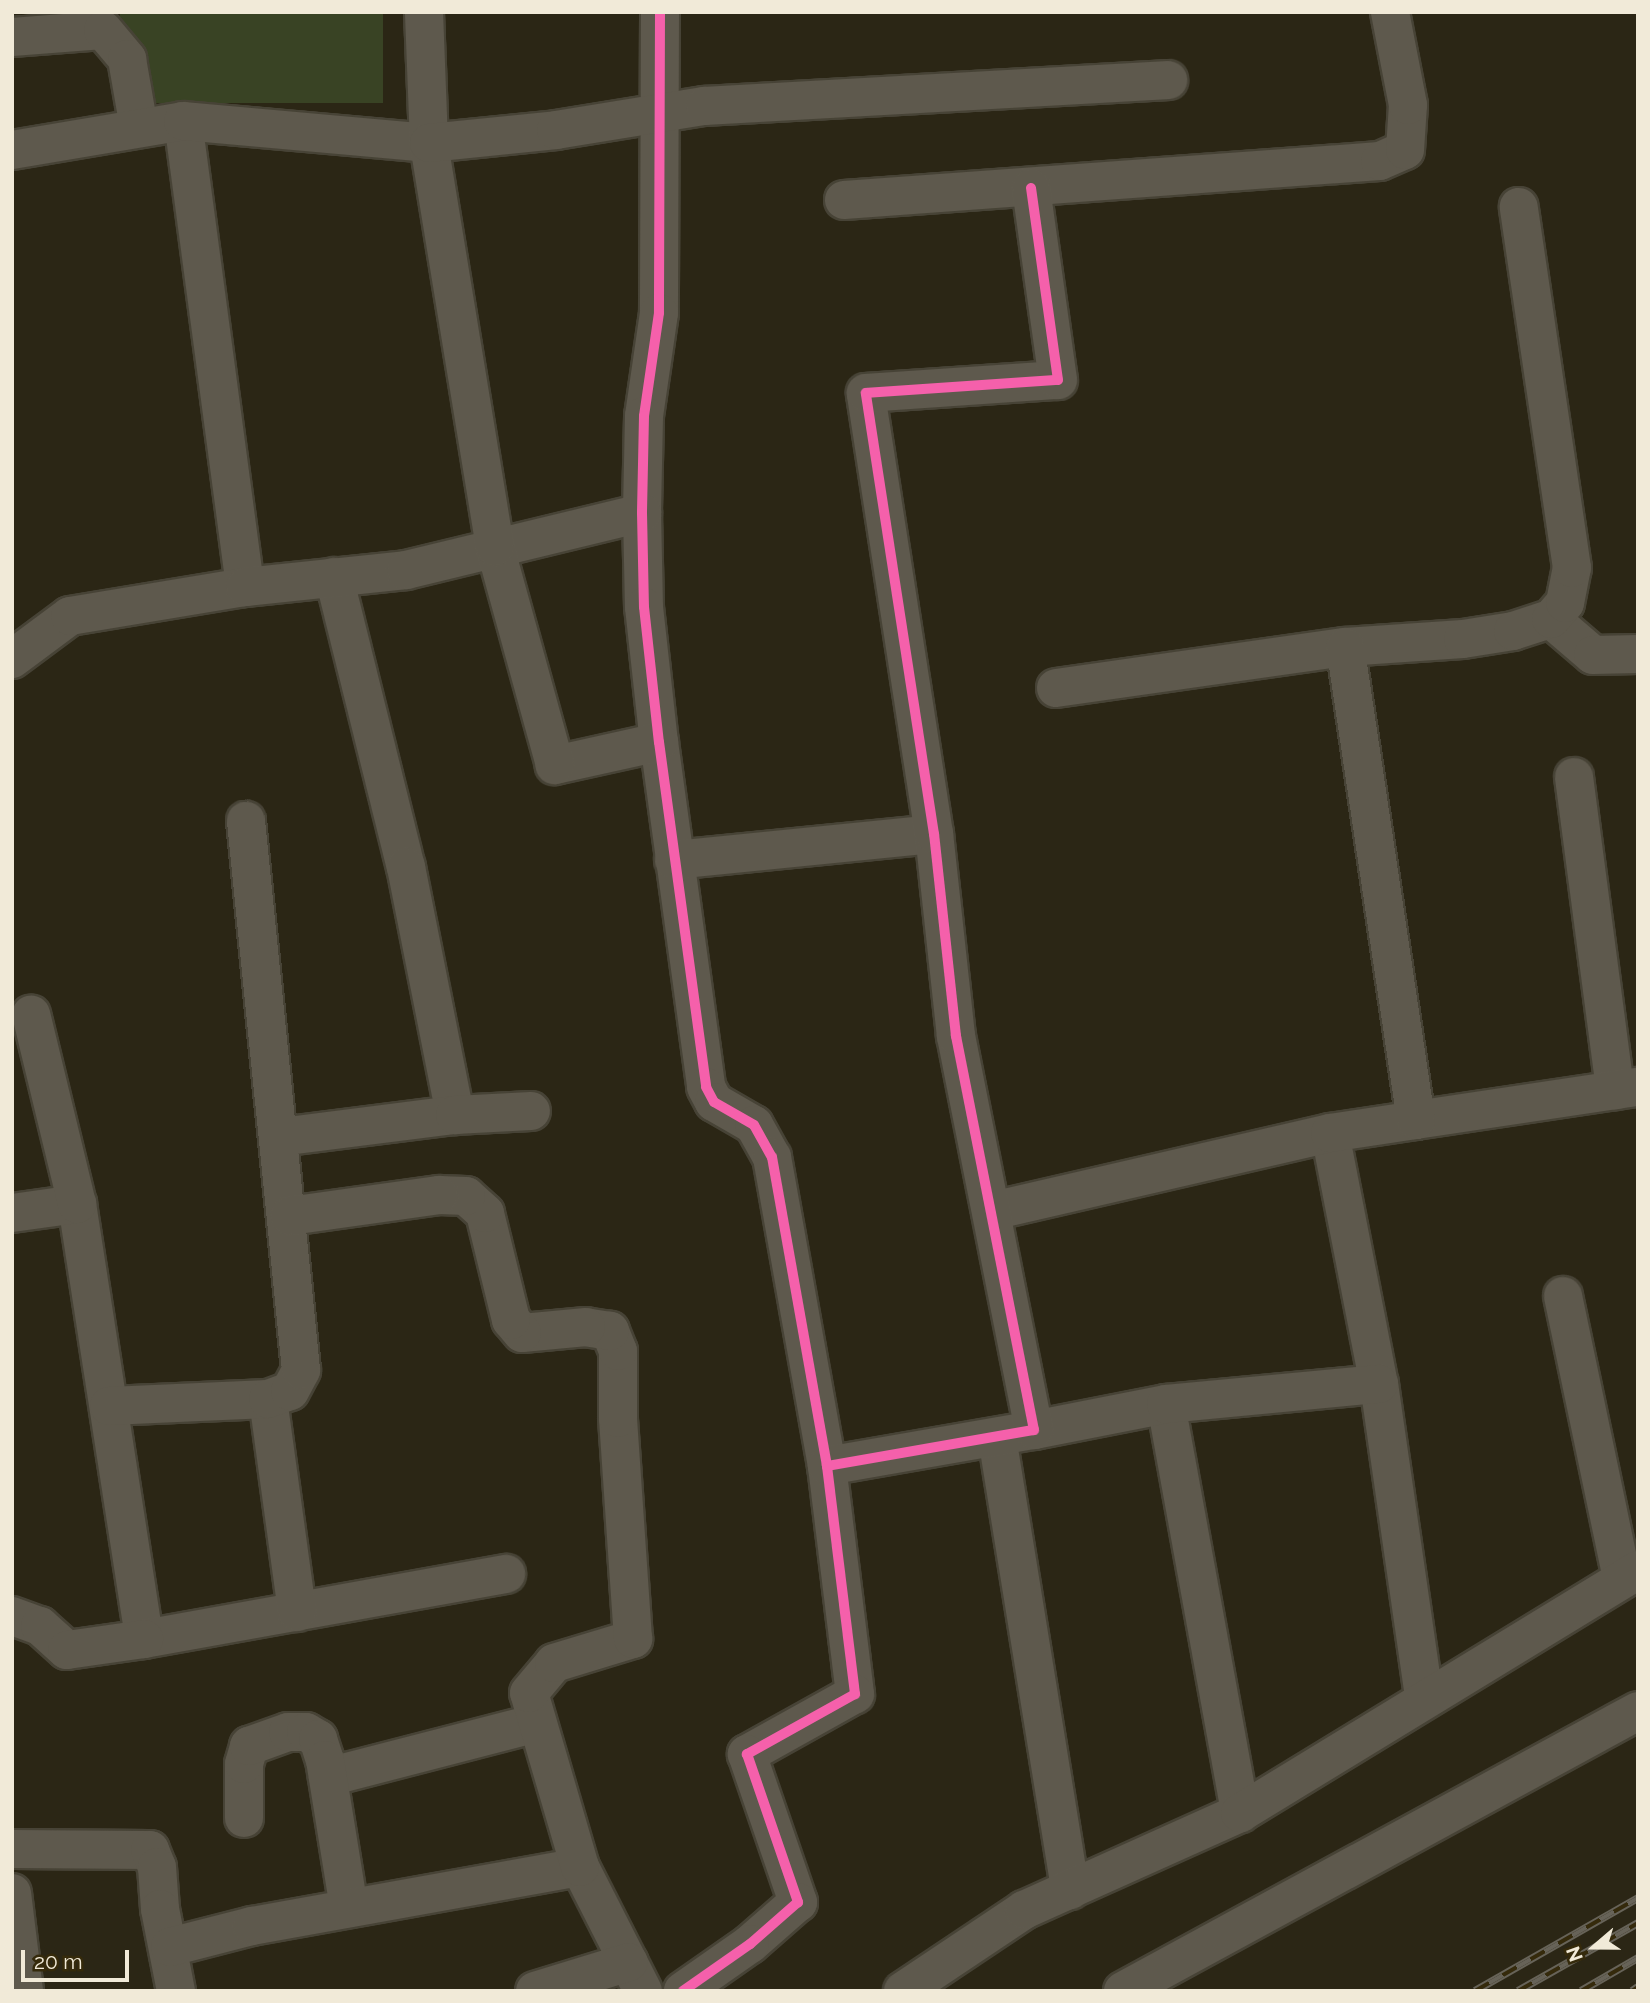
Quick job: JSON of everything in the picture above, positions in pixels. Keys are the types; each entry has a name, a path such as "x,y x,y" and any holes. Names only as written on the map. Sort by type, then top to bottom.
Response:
{"street":[{"path":"424,12 429,144 495,547 555,765 659,742"},
{"path":"660,12 662,113 659,313 644,416 642,513 644,607 659,742 706,1087 713,1102 754,1125 772,1157 827,1466 855,1694 747,1754 798,1902 750,1944 683,1991"},
{"path":"844,200 1031,188 1357,159 1380,161 1405,150 1408,105 1390,12"},
{"path":"12,37 102,21 127,59 139,128"},
{"path":"12,150 183,121 429,144 705,106 1168,80"},
{"path":"183,121 244,587"},
{"path":"1031,188 1058,380 866,393 934,834 956,1036 992,1211 1070,1890"},
{"path":"1056,688 1345,647 1464,639 1513,631 1551,619 1565,603 1572,568 1519,207"},
{"path":"12,659 69,616 244,587 406,570 642,513"},
{"path":"334,577 406,867 455,1115"},
{"path":"1551,619 1592,655 1638,654"},
{"path":"1345,647 1416,1120"},
{"path":"992,1211 1330,1133 1626,1089 1574,777"},
{"path":"109,1406 268,1399 290,1391 302,1370 289,1216 246,821"},
{"path":"674,860 934,834"},
{"path":"31,1014 77,1204 144,1639"},
{"path":"280,1137 455,1115 531,1111"},
{"path":"1330,1133 1378,1384 1424,1699"},
{"path":"289,1216 439,1195 466,1196 485,1213 511,1320 522,1332 586,1327 610,1331 618,1352 618,1418 633,1639 554,1663 529,1693 580,1867 636,1976 535,1991"},
{"path":"12,1213 77,1204"},
{"path":"904,1991 1024,1910 1240,1813 1630,1574 1563,1296"},
{"path":"827,1466 1016,1434 1166,1404 1378,1384"},
{"path":"268,1399 297,1612"},
{"path":"1166,1404 1240,1813"},
{"path":"12,1616 40,1626 67,1650 144,1639 506,1574"},
{"path":"1123,1991 1638,1710"},
{"path":"328,1777 537,1723"},
{"path":"244,1818 249,1746 268,1736 306,1732 318,1739 328,1777 349,1908"},
{"path":"12,1849 134,1846 150,1850 157,1867 160,1909 170,1947 176,1991"},
{"path":"170,1947 349,1908 580,1867"},
{"path":"12,1893 24,1991"}],"green space":[{"path":"120,12 383,12 383,103 120,103"}],"railway":[{"path":"1475,1991 1638,1898"},
{"path":"1518,1991 1638,1923"},
{"path":"1581,1991 1638,1958"},
{"path":"1632,1991 1638,1987"}],"cycle path":[{"path":"660,12 659,313 644,416 642,513 644,607 659,742 706,1087 714,1102 754,1125 772,1157 827,1466 855,1694 747,1754 798,1902 750,1944 683,1991"},
{"path":"827,1466 1034,1430 956,1036 934,834 866,393 1058,380 1031,188"}]}
